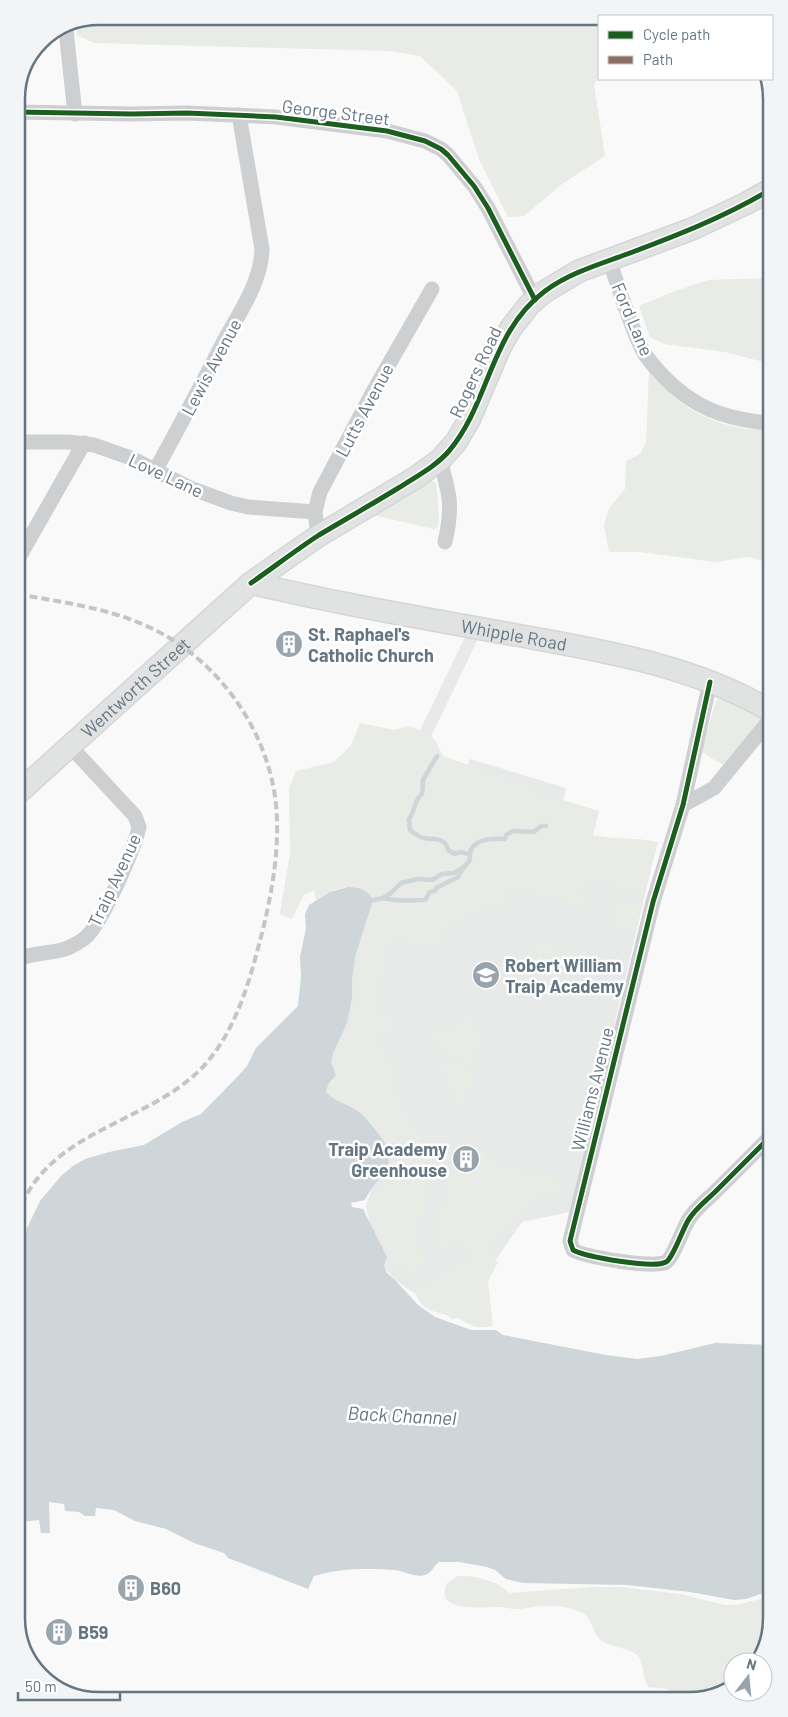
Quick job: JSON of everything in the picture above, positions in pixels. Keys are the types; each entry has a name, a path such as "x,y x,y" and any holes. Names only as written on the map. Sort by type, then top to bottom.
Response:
{"main road":[{"name":"Rogers Road","path":"251,583 318,536 415,478 440,460 456,442 470,420 504,340 520,316 544,292 579,271 706,223 763,193"},
{"name":"Whipple Road","path":"251,583 621,655 654,663 710,682 763,706"},
{"name":"Wentworth Street","path":"25,786 71,747 251,583"}],"street":[{"path":"66,33 75,114"},
{"name":"George Street","path":"25,112 187,113 276,117 387,132 424,141 442,149 463,170 488,208 535,300"},
{"name":"Lewis Avenue","path":"155,471 248,296 262,259 262,249 239,115"},
{"name":"Ford Lane","path":"609,260 641,347 650,361 687,398 721,415 763,422"},
{"name":"Lutts Avenue","path":"318,536 315,512 320,492 374,390 432,289"},
{"name":"Love Lane","path":"25,442 84,443 111,450 231,503 248,507 315,512"},
{"path":"25,547 84,443"},
{"path":"440,460 450,499 450,518 445,542"},
{"name":"Williams Avenue","path":"710,682 682,805 653,902 570,1237 573,1250 585,1256 646,1265 656,1266 668,1262 683,1229 694,1212 763,1144"},
{"path":"682,805 714,788 763,728"},
{"name":"Traip Avenue","path":"25,957 56,952 86,938 94,928 113,892 139,827 135,816 71,747"}],"shaded area":[{"path":"99,25 598,25 598,78 594,85 605,156 562,184 524,216 508,217 479,159 457,91 420,56 388,51 94,43 77,35 77,29"},
{"path":"763,278 763,362 725,352 664,344 650,337 639,306 675,291 709,280"},
{"path":"649,371 673,396 701,415 717,422 734,426 763,429 763,561 749,557 716,562 640,552 609,552 604,525 609,508 625,489 626,461 640,454 646,443"},
{"path":"430,480 436,483 437,488 438,527 433,529 371,516"},
{"name":"Robert William Traip Academy","path":"466,635 479,637 387,828 433,827 470,759 566,788 558,828 590,839 657,844 570,1212 522,1222 454,1320 395,1280 377,1259 366,1206 372,1187 346,1098 324,1068 347,881"},
{"path":"723,697 759,715 761,718 760,722 724,764 701,752 716,701"},
{"path":"360,723 395,730 408,726 426,732 435,740 443,756 527,786 532,791 599,811 593,835 658,842 644,893 585,879 580,894 591,897 588,909 509,887 503,911 498,909 491,912 489,907 438,931 444,945 438,948 440,955 433,958 435,949 393,939 384,976 381,975 376,995 381,996 378,1009 393,1013 391,1020 395,1028 377,1037 397,1076 390,1080 411,1122 414,1123 418,1134 433,1158 434,1167 423,1212 420,1238 420,1245 425,1260 416,1269 408,1273 397,1268 368,1210 370,1199 375,1190 395,1171 397,1163 395,1153 387,1140 384,1142 360,1112 332,1099 326,1092 328,1085 333,1081 333,1084 338,1073 334,1065 336,1054 350,1025 356,998 355,982 359,958 355,957 371,910 371,895 359,888 346,887 329,892 316,902 314,890 304,895 292,919 280,914 290,853 289,788 296,771 334,762 351,745"},
{"path":"600,896 642,906 634,936 609,930 615,906 599,902"},
{"path":"536,938 557,942 556,947 564,966 554,969 542,966 533,949"},
{"path":"607,938 611,942 604,969 574,962 567,964 561,944 587,950 585,958 601,962"},
{"path":"606,994 614,999 617,1008 583,1147 577,1145 611,1006 600,1001 601,996"},
{"path":"464,1014 467,1014 481,1028 477,1031 483,1036 475,1067 455,1057 443,1056 430,1033 435,1030 437,1033 449,1029"},
{"path":"451,1061 457,1062 474,1073 464,1111 453,1097 439,1066"},
{"path":"466,1139 473,1142 493,1160 518,1169 565,1179 572,1184 574,1189 551,1192 531,1204 504,1227 495,1241 492,1257 498,1262 488,1281 493,1326 488,1327 475,1327 457,1318 429,1309 420,1302 415,1289 470,1256 459,1241 439,1251 435,1247 433,1239 455,1144"},
{"path":"458,1576 486,1580 510,1593 592,1587 621,1587 680,1594 725,1605 741,1604 763,1598 762,1633 754,1652 723,1652 723,1684 699,1691 669,1692 669,1689 648,1687 640,1658 629,1650 602,1641 596,1635 589,1619 583,1613 570,1608 555,1606 516,1609 463,1607 447,1600 445,1593 447,1583"}],"water":[{"name":"Back Channel","path":"348,887 356,888 369,894 373,900 355,957 352,997 347,1023 333,1053 331,1063 336,1075 328,1085 326,1092 363,1115 381,1137 389,1152 388,1164 365,1200 351,1203 352,1207 363,1209 387,1257 384,1266 387,1273 418,1305 435,1317 471,1330 496,1330 503,1335 606,1355 637,1359 661,1356 715,1343 763,1345 763,1593 746,1599 734,1600 690,1592 627,1585 523,1583 506,1579 495,1570 487,1567 459,1562 439,1562 429,1573 421,1576 385,1569 334,1571 314,1576 308,1589 228,1558 224,1553 194,1543 166,1529 135,1521 114,1510 96,1508 95,1516 85,1516 79,1512 65,1511 64,1504 49,1502 50,1533 41,1533 39,1520 25,1521 25,1236 40,1201 61,1176 85,1159 144,1145 182,1122 201,1114 239,1075 247,1066 256,1048 298,1006 301,977 300,957 306,928 305,914 309,905 330,892"}],"waterway":[{"path":"437,756 423,780 422,794 417,799 409,819 410,830 422,837 442,841 448,850 455,854 460,852 469,854"},
{"path":"369,901 383,898 401,883 418,879 432,880 442,874 454,873 464,867 470,860 472,848 481,841 505,839 506,835 513,831 534,832 541,826 546,826"},
{"path":"383,898 425,900 430,892 458,877 463,868"}],"railway":[{"path":"25,595 81,606 127,618 170,638 195,656 218,678 238,703 254,730 266,759 274,789 277,820 272,886 254,964 234,1020 214,1054 201,1069 179,1088 76,1144 54,1162 34,1183 25,1200"}],"marked path":[{"path":"577,1146 592,1150"}],"cycle path":[{"path":"25,112 187,113 276,117 387,131 425,141 448,155 474,186 488,208 535,300"},
{"path":"251,583 319,535 420,475 444,456 463,432 501,347 513,326 527,308 545,291 576,274 700,225 763,194"},
{"path":"710,682 683,805 653,902 570,1241 573,1250 591,1256 635,1263 659,1264 666,1262 672,1255 689,1219 695,1211 763,1144"}],"place":[{"name":"St. Raphael's Catholic Church","path":"289,644"},
{"name":"Robert William Traip Academy","path":"486,975"},
{"name":"Traip Academy Greenhouse","path":"466,1159"},
{"name":"B60","path":"131,1588"},
{"name":"B59","path":"59,1632"}]}
